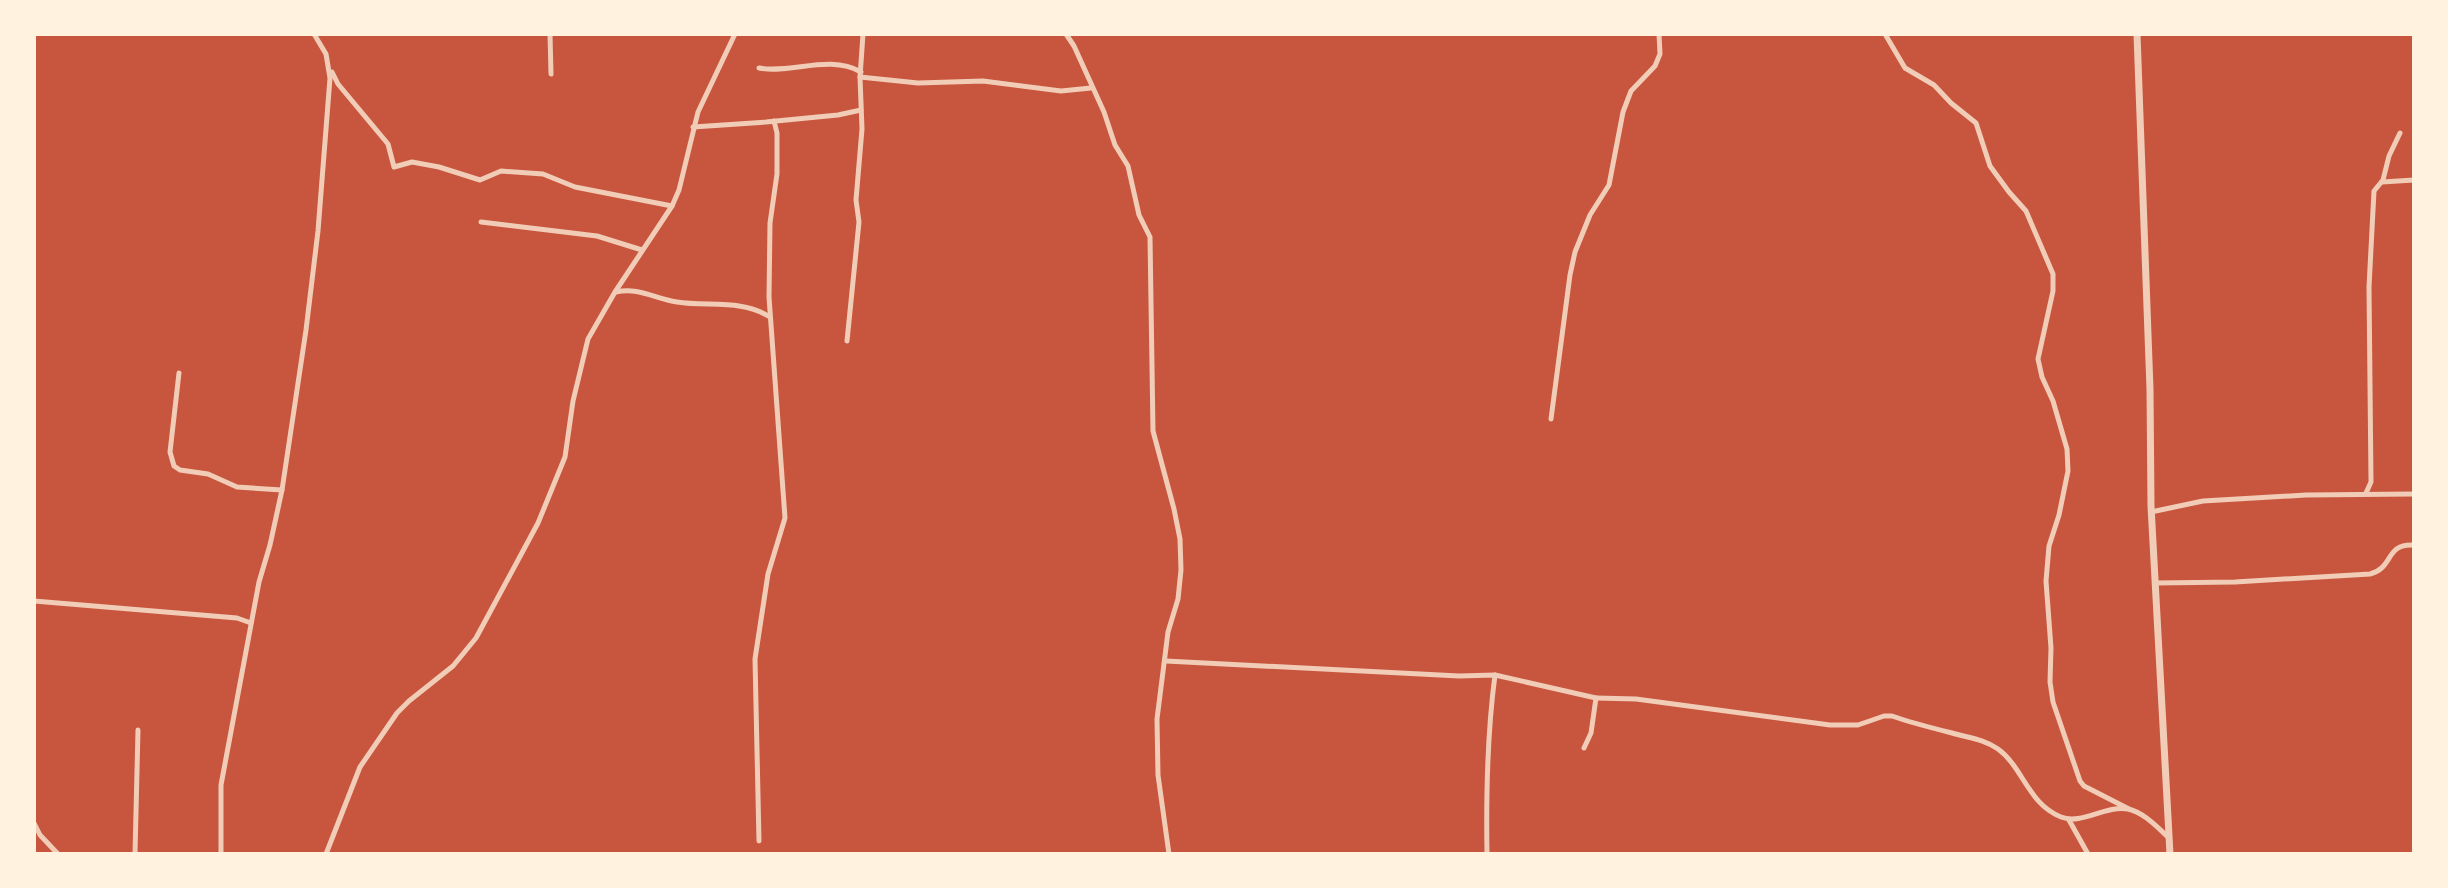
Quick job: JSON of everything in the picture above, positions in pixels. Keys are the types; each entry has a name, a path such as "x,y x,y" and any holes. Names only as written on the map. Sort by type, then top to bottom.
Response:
{"street":[{"path":"221,854 221,785 251,623 282,490 318,231 330,92 326,54 314,34"},
{"path":"550,34 551,74"},
{"path":"326,854 360,767 384,729 403,707 453,666 476,638 538,523 565,457 573,401 592,330 672,206 679,190 698,112 735,34"},
{"path":"847,341 859,222 856,200 863,34"},
{"path":"1066,34 1104,112 1115,145 1128,166 1139,215 1150,237 1153,431 1174,509 1180,539 1181,570 1178,599 1168,632 1157,719 1156,752 1169,854"},
{"path":"1551,419 1575,252 1590,215 1609,185 1623,112 1631,91 1655,66 1660,54 1659,34"},
{"path":"1885,34 1905,68 1934,85 1976,123 1990,166 2026,211 2050,264 2054,285 2039,350 2039,366 2067,449 2068,471 2049,546 2046,581 2053,702 2084,786 2143,816 2169,837"},
{"path":"2137,34 2150,389 2151,512 2170,854"},
{"path":"329,66 338,84 388,144 394,167 412,162 480,180 501,171 543,174 575,187 672,206"},
{"path":"759,68 850,66 861,74 918,83 983,81 1061,91 1091,88"},
{"path":"693,127 838,115 861,110"},
{"path":"759,841 755,659 768,574 785,518 769,277 770,223 777,174 774,121"},
{"path":"2366,493 2371,482 2369,302 2374,191 2381,182 2400,133"},
{"path":"2381,182 2414,180"},
{"path":"481,222 597,236 642,250"},
{"path":"615,292 639,290 678,303 752,308 771,317"},
{"path":"179,373 170,452 174,466 180,470 208,474 237,487 282,490"},
{"path":"2151,512 2203,501 2366,493 2414,494"},
{"path":"2155,583 2370,574 2383,569 2398,547 2414,545"},
{"path":"34,601 237,618 251,623"},
{"path":"1166,661 1459,676 1495,675 1596,698 1636,699 1830,725 1858,725 1892,716 1988,743 2001,751 2027,789 2047,809 2063,818 2129,809"},
{"path":"1487,854 1486,767 1495,675"},
{"path":"1584,748 1591,733 1596,698"},
{"path":"135,854 138,730"},
{"path":"2068,819 2088,854"},
{"path":"34,823 58,854"}]}
